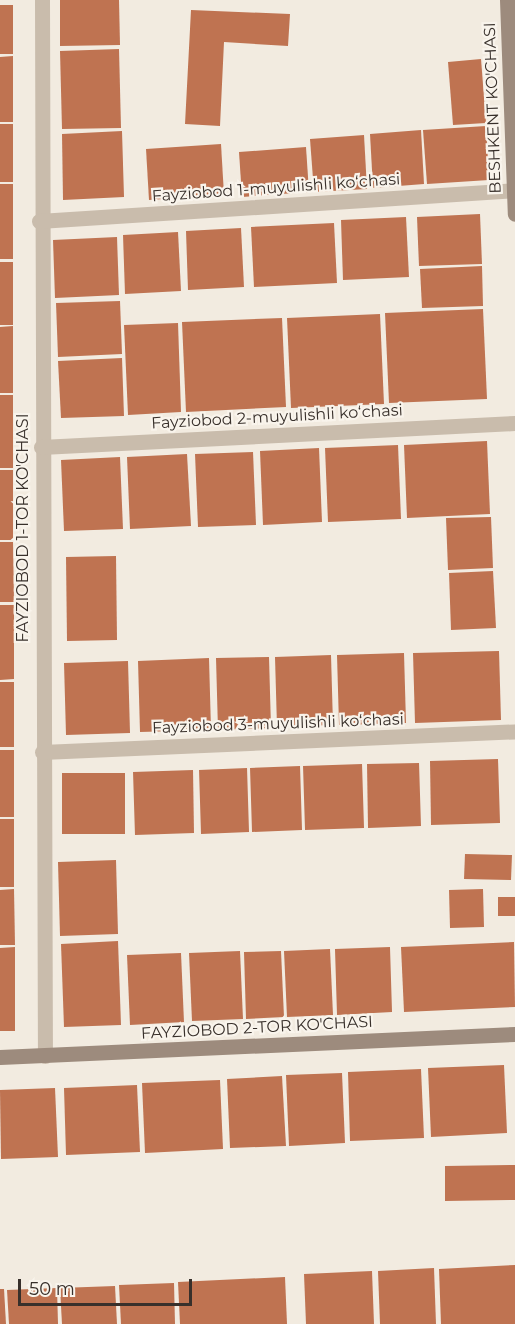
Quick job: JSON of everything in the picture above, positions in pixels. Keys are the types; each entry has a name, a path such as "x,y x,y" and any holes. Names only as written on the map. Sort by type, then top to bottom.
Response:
{"street":[{"name":"FAYZIOBOD 1-TOR KO'CHASI","path":"42,0 39,221 45,1056"},
{"name":"BESHKENT KO'CHASI","path":"507,0 515,214"},
{"name":"Fayziobod 1-muyulishli koʻchasi","path":"39,221 514,190"},
{"name":"Fayziobod 2-muyulishli koʻchasi","path":"41,447 515,423"},
{"name":"Fayziobod 3-muyulishli koʻchasi","path":"42,752 515,731"},
{"name":"FAYZIOBOD 2-TOR KO'CHASI","path":"0,1057 515,1034"}],"building":[{"path":"60,0 119,0 120,45 60,46"},
{"path":"0,5 13,5 13,54 0,54"},
{"path":"191,10 290,14 288,46 224,42 220,126 185,124"},
{"path":"119,49 121,128 62,129 60,51"},
{"path":"13,56 13,122 0,122 0,57"},
{"path":"481,59 486,123 453,125 448,62"},
{"path":"0,124 13,124 13,182 0,182"},
{"path":"486,126 489,180 427,184 423,130"},
{"path":"421,130 424,184 373,188 370,134"},
{"path":"122,131 124,197 63,200 62,134"},
{"path":"364,135 367,189 314,192 310,139"},
{"path":"221,144 224,195 149,200 146,149"},
{"path":"306,147 309,192 242,197 239,152"},
{"path":"0,184 13,184 13,259 0,259"},
{"path":"480,214 482,264 419,266 417,217"},
{"path":"406,217 409,277 343,280 341,220"},
{"path":"334,223 337,283 254,287 251,227"},
{"path":"241,228 244,287 188,290 186,231"},
{"path":"178,232 181,291 125,294 123,235"},
{"path":"117,237 119,295 55,298 53,240"},
{"path":"0,262 13,262 13,325 0,325"},
{"path":"482,266 483,306 422,308 420,269"},
{"path":"120,301 122,354 58,357 56,303"},
{"path":"483,309 487,399 389,403 385,313"},
{"path":"380,314 384,404 291,408 287,318"},
{"path":"282,318 286,407 186,412 182,322"},
{"path":"178,323 181,412 128,415 124,325"},
{"path":"13,326 13,393 0,393 0,327"},
{"path":"122,358 124,416 61,418 58,361"},
{"path":"0,395 13,395 13,468 0,468"},
{"path":"487,441 490,514 407,518 404,445"},
{"path":"398,445 401,519 328,522 325,448"},
{"path":"319,448 322,522 263,525 260,451"},
{"path":"253,452 256,525 198,527 195,454"},
{"path":"187,454 191,526 130,529 127,457"},
{"path":"120,457 123,529 64,531 61,460"},
{"path":"0,470 13,470 13,540 0,540"},
{"path":"491,517 493,568 448,570 446,518"},
{"path":"0,542 13,542 14,602 0,602"},
{"path":"116,556 117,640 67,641 66,557"},
{"path":"493,571 496,628 451,630 449,573"},
{"path":"0,605 14,605 14,679 0,680"},
{"path":"499,651 501,720 415,723 413,653"},
{"path":"404,653 406,723 339,725 337,655"},
{"path":"331,655 333,725 277,727 275,657"},
{"path":"269,657 271,728 218,730 216,658"},
{"path":"209,658 211,730 140,732 138,661"},
{"path":"128,661 130,733 66,735 64,663"},
{"path":"0,682 14,682 14,747 0,747"},
{"path":"0,750 14,750 14,817 0,817"},
{"path":"498,759 500,823 431,825 430,761"},
{"path":"419,763 421,826 368,828 367,764"},
{"path":"362,764 364,828 305,830 303,766"},
{"path":"300,766 302,830 252,832 250,768"},
{"path":"247,768 249,832 201,834 199,770"},
{"path":"193,770 194,833 135,835 133,772"},
{"path":"62,773 125,773 125,834 62,834"},
{"path":"0,819 14,819 14,887 0,887"},
{"path":"465,854 512,855 511,880 464,879"},
{"path":"116,860 118,934 60,936 58,862"},
{"path":"14,889 15,945 0,945 0,890"},
{"path":"483,889 484,927 450,928 449,890"},
{"path":"498,897 515,897 515,916 498,916"},
{"path":"118,941 121,1025 64,1027 61,944"},
{"path":"514,942 515,1007 404,1012 401,947"},
{"path":"15,947 15,1031 0,1031 0,948"},
{"path":"390,947 392,1012 337,1015 335,949"},
{"path":"330,949 333,1015 287,1017 284,951"},
{"path":"240,951 243,1019 192,1021 189,953"},
{"path":"281,951 284,1017 246,1019 244,952"},
{"path":"181,953 184,1022 130,1025 127,955"},
{"path":"504,1065 507,1133 431,1137 428,1068"},
{"path":"421,1069 424,1138 350,1141 348,1072"},
{"path":"342,1073 345,1143 289,1146 286,1075"},
{"path":"282,1076 286,1146 230,1148 227,1079"},
{"path":"220,1080 223,1149 145,1153 142,1083"},
{"path":"137,1085 140,1152 66,1155 64,1088"},
{"path":"55,1088 58,1157 1,1159 0,1090"},
{"path":"515,1165 515,1200 445,1201 445,1166"},
{"path":"515,1265 515,1324 441,1324 439,1269"},
{"path":"434,1268 436,1324 380,1324 378,1271"},
{"path":"372,1271 374,1324 306,1324 304,1274"},
{"path":"285,1277 287,1324 180,1324 178,1282"},
{"path":"174,1283 175,1324 121,1324 119,1285"},
{"path":"115,1286 117,1324 62,1324 60,1288"},
{"path":"57,1288 58,1324 9,1324 7,1290"},
{"path":"0,1289 4,1289 6,1324 0,1324"}]}
